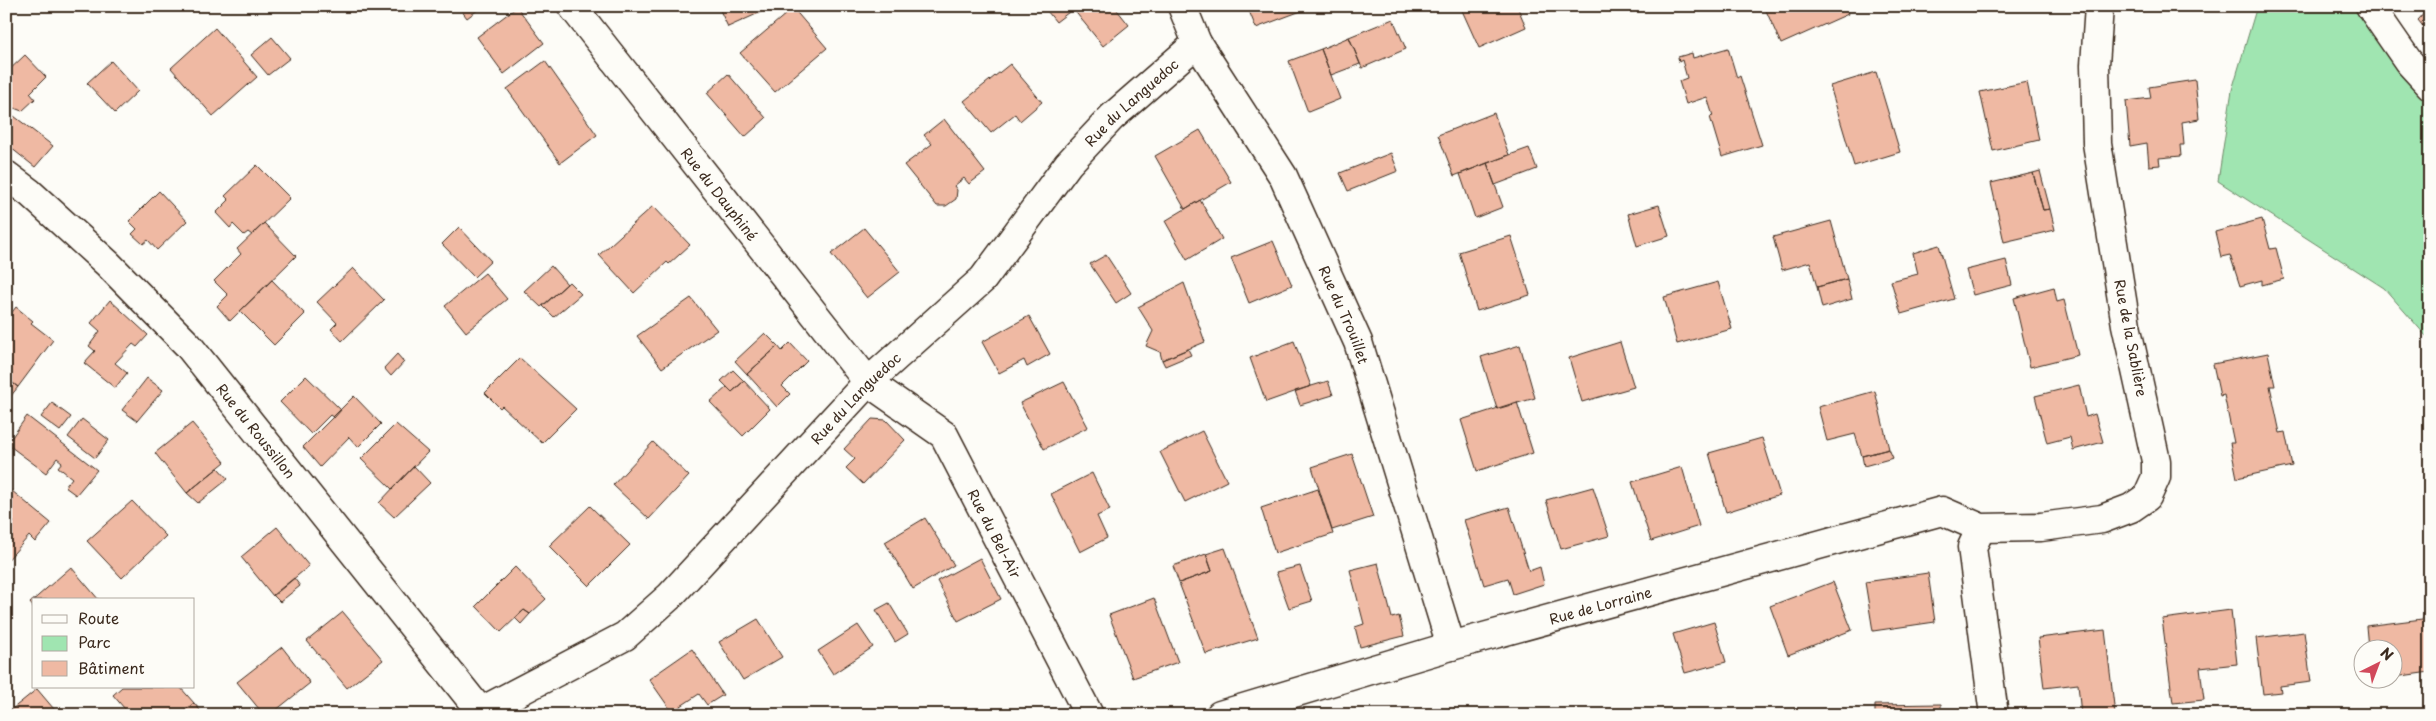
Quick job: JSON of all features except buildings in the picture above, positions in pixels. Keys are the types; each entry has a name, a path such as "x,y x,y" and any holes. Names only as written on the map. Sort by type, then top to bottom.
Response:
{"street":[{"name":"Rue du Dauphiné","path":"572,6 868,382"},
{"name":"Rue du Trouillet","path":"1182,6 1197,43 1283,176 1358,342 1451,646"},
{"name":"Rue de la Sablière","path":"1981,528 2041,527 2102,519 2131,508 2147,498 2156,478 2156,461 2126,325 2097,143 2095,65 2100,6"},
{"path":"2370,6 2408,61 2430,85"},
{"name":"Rue du Languedoc","path":"477,713 625,636 670,596 868,382 983,278 1068,164 1112,117 1197,43"},
{"name":"Rue du Roussillon","path":"6,175 30,193 108,264 188,345 477,713"},
{"name":"Rue du Bel-Air","path":"868,382 944,435 1089,715"},
{"name":"Rue de Lorraine","path":"1220,715 1451,646 1942,510 1981,528"},
{"path":"1981,528 1972,547 1994,715"}],"green space":[{"path":"2257,6 2361,6 2430,94 2430,337 2426,336 2384,288 2218,181 2232,90"}]}
